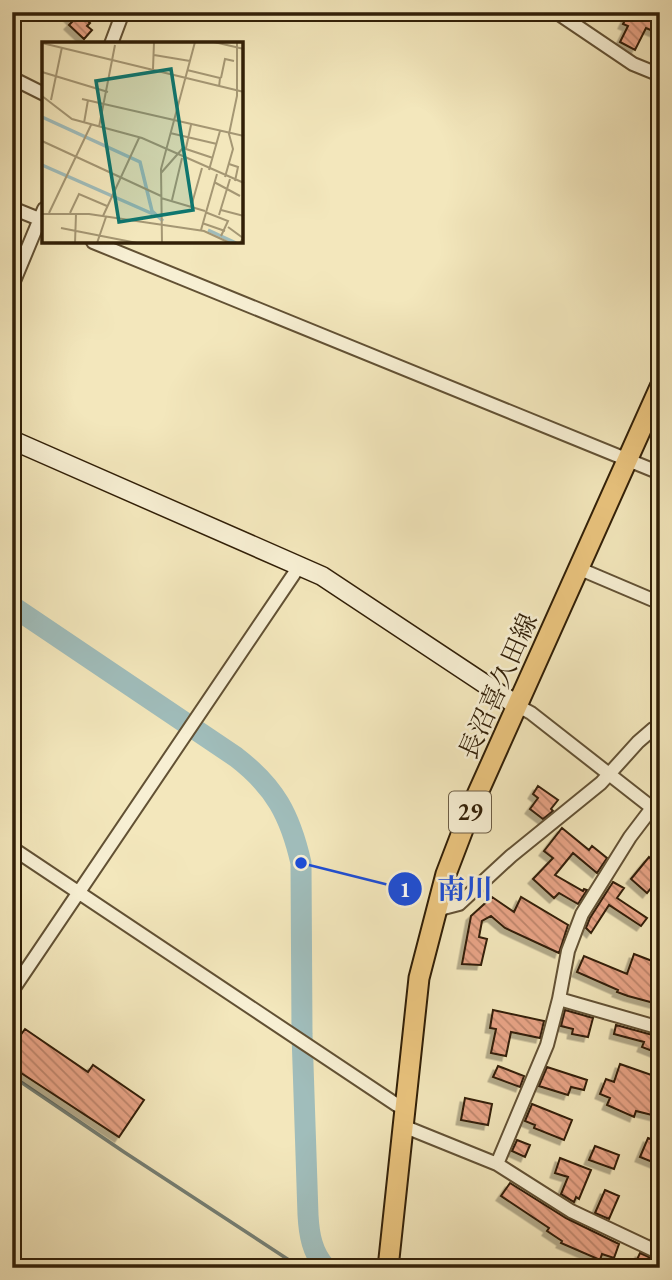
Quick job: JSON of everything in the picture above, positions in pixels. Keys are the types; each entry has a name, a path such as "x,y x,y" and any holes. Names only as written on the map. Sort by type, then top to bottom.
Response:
{"main road":[{"name":"長沼喜久田線","path":"388,1268 419,978 436,910 457,844 660,387"}],"street":[{"path":"112,42 124,12"},
{"path":"556,12 633,64 660,75"},
{"path":"12,78 42,93"},
{"path":"12,208 42,216 12,286"},
{"path":"95,243 660,473"},
{"path":"12,440 300,565 339,585 531,713 656,811 630,837 582,914 568,951 547,1045 497,1164"},
{"path":"12,991 300,565"},
{"path":"580,569 660,603"},
{"path":"436,910 459,904 511,856 610,774 638,742 660,726"},
{"path":"12,848 397,1105 404,1117 497,1164 571,1210 658,1252 660,1225"},
{"path":"559,999 660,1028"}],"building":[{"path":"64,12 78,12 90,23 87,26 92,30 84,39 69,25 73,21"},
{"path":"629,12 660,12 660,34 646,28 635,50 620,42 628,26 623,24"},
{"path":"538,786 558,800 551,809 553,811 543,819 530,809 538,798 533,794"},
{"path":"562,828 589,850 592,846 607,858 597,873 573,853 555,875 583,891 587,890 578,904 559,893 554,898 533,879 553,858 544,851"},
{"path":"649,857 660,866 660,870 656,875 659,878 647,893 631,879"},
{"path":"613,882 624,888 617,898 647,918 641,926 609,905 591,933 586,928 590,918"},
{"path":"492,897 514,912 521,897 568,925 559,953 505,928 491,916 482,921 479,937 487,939 481,965 462,964 471,916"},
{"path":"634,954 660,964 660,986 654,1003 617,992 618,990 577,972 584,956 627,974"},
{"path":"493,1010 544,1021 540,1038 511,1032 506,1056 491,1053 496,1029 490,1028"},
{"path":"565,1010 593,1018 588,1037 572,1034 573,1029 561,1026"},
{"path":"616,1025 660,1037 660,1054 642,1047 644,1042 614,1034"},
{"path":"25,1029 88,1072 93,1065 144,1100 119,1137 12,1067 12,1047"},
{"path":"620,1064 660,1078 660,1117 636,1111 634,1117 607,1105 610,1098 600,1094 606,1079 614,1082"},
{"path":"498,1066 524,1076 520,1087 493,1077"},
{"path":"547,1067 587,1080 584,1090 571,1087 568,1095 539,1086"},
{"path":"465,1098 492,1104 488,1125 461,1120"},
{"path":"532,1104 572,1120 564,1140 534,1128 535,1125 525,1121"},
{"path":"648,1138 660,1143 660,1165 640,1157"},
{"path":"517,1140 530,1145 525,1157 512,1151"},
{"path":"595,1146 619,1155 614,1169 589,1160"},
{"path":"560,1158 591,1170 579,1199 576,1197 574,1202 561,1194 568,1177 555,1173"},
{"path":"510,1183 566,1218 619,1244 614,1258 602,1254 600,1260 561,1243 562,1241 547,1231 549,1228 501,1196"},
{"path":"605,1190 619,1196 609,1219 595,1213"},
{"path":"640,1253 660,1262 660,1268 633,1268"}],"waterway":[{"path":"12,606 236,757 261,779 286,816 301,863 302,1034 308,1222 314,1250 326,1268"},
{"path":"12,1076 295,1264 306,1267 316,1258"}],"place":[{"name":"南川","path":"301,863"}]}
